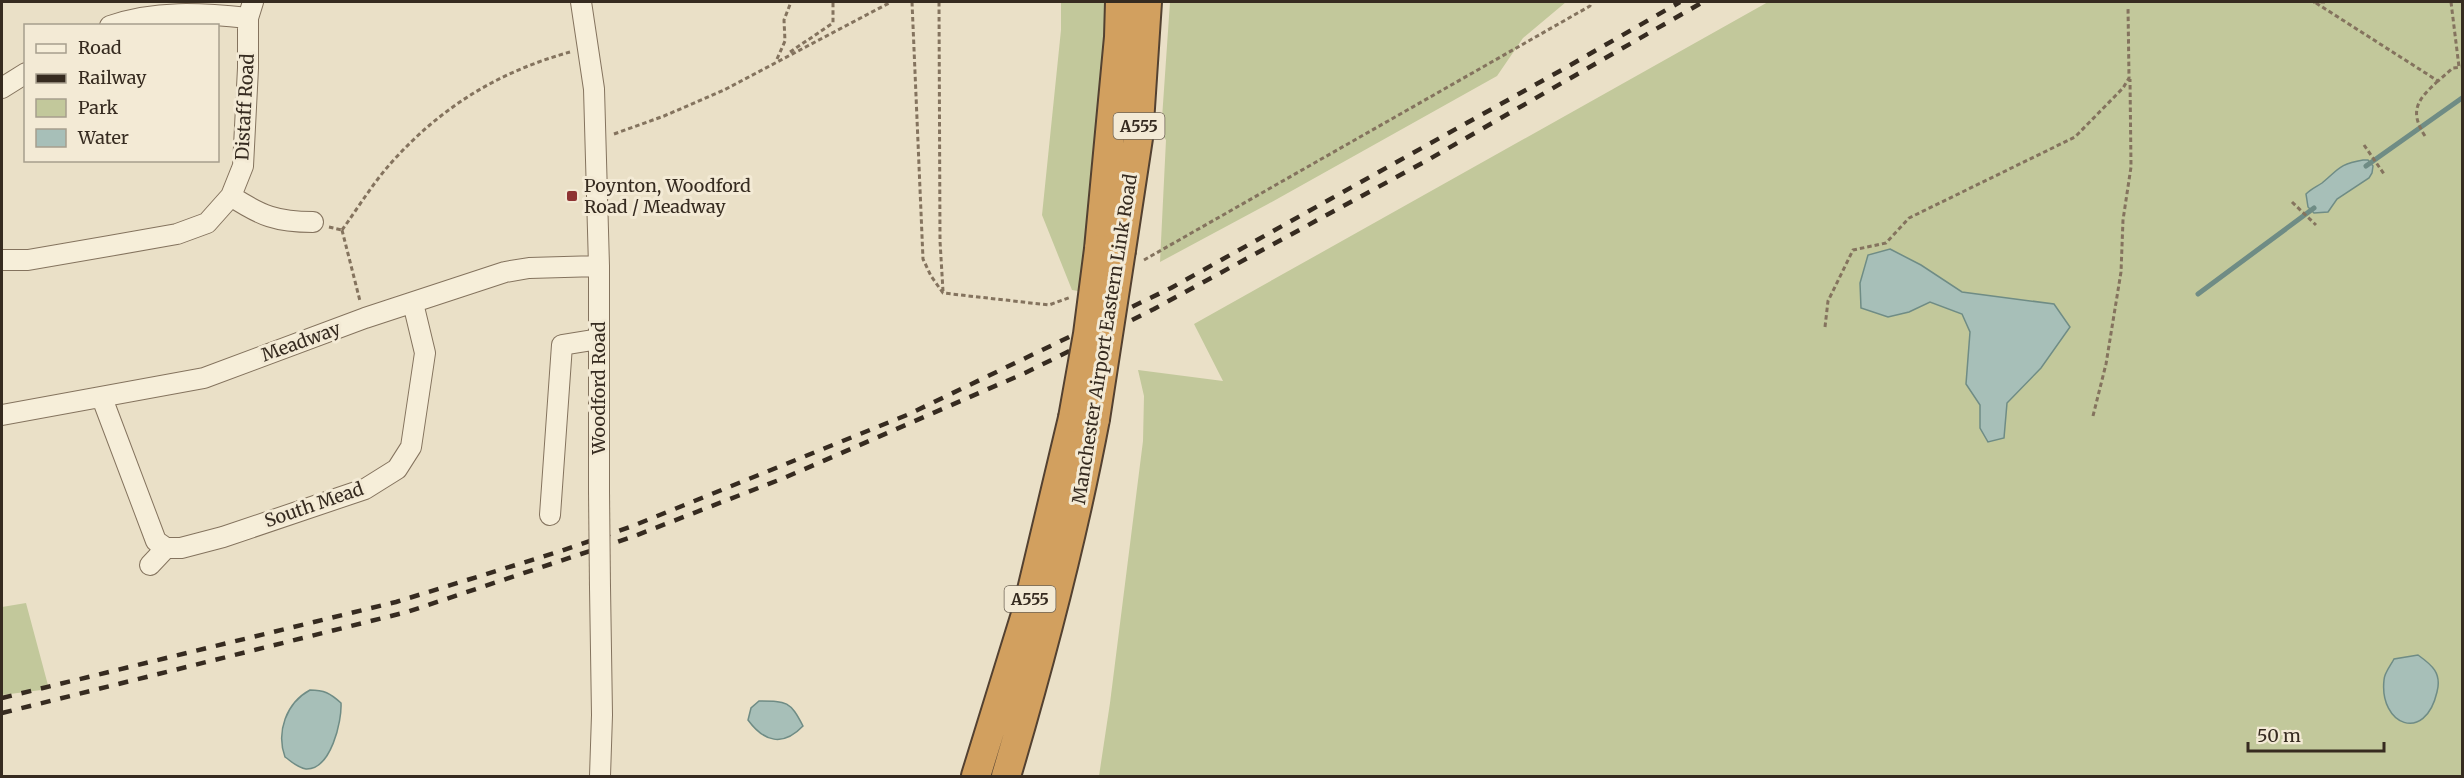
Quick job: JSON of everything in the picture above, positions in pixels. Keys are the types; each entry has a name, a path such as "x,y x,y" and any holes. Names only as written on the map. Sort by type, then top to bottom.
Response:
{"highway":[{"name":"Manchester Airport Eastern Link Road","path":"1110,249 1120,2"},
{"name":"Manchester Airport Eastern Link Road","path":"1006,777 1052,615 1078,507 1084,418 1110,249 1138,138 1147,2"},
{"name":"Manchester Airport Eastern Link Road","path":"976,777 1084,418"}],"street":[{"name":"Woodford Road","path":"581,2 594,89 596,142 599,266 600,777"},
{"name":"Distaff Road","path":"2,261 28,260 177,234 207,223 231,196 243,166 250,10 153,15 118,24"},
{"path":"3,84 24,74"},
{"path":"231,196 258,214 292,222 313,222"},
{"name":"Meadway","path":"2,415 204,378 365,318 505,272 529,268 599,266"},
{"name":"South Mead","path":"166,548 182,548 223,537 365,489 397,469 411,447 425,353 413,303"},
{"path":"550,515 562,345 599,339"},
{"path":"102,398 151,531 156,541 166,548 150,565"}],"path":[{"path":"776,61 785,41 784,20 791,2"},
{"path":"776,61 833,23 833,2"},
{"path":"596,142 664,117 724,90 891,2"},
{"path":"912,2 923,259 931,276 943,292 940,241 939,2"},
{"path":"1237,205 1590,6 1591,2"},
{"path":"2315,2 2328,2"},
{"path":"2315,2 2438,81"},
{"path":"2425,136 2416,123 2415,112 2421,97 2453,68 2461,67 2451,2"},
{"path":"2093,416 2106,364 2121,272 2123,220 2131,166 2128,7"},
{"path":"365,318 342,230 391,163 436,120 471,93 533,62 589,47"},
{"path":"1825,327 1828,301 1853,250 1886,243 1909,218 2074,137 2123,88 2129,78"},
{"path":"2364,146 2383,172"},
{"path":"2292,201 2315,224"}],"green space":[{"path":"1061,2 1110,2 1095,182 1078,291 1072,290 1042,215 1061,30"},
{"path":"1170,2 1566,2 1523,38 1497,76 1160,262 1166,140 1161,133"},
{"path":"1768,2 2462,2 2462,776 1099,776 1143,441 1144,396 1138,370 1223,381 1194,324"},
{"path":"26,603 49,689 2,695 2,607"}],"water":[{"path":"2368,160 2373,166 2369,178 2337,199 2328,212 2314,213 2308,207 2306,194 2308,192 2344,165"},
{"path":"1890,249 1921,265 1962,292 2054,304 2070,327 2041,368 2007,403 2004,438 1988,442 1980,428 1980,405 1966,384 1970,332 1962,314 1930,302 1909,312 1888,317 1861,308 1860,283 1868,255"},
{"path":"2418,655 2435,670 2438,680 2437,692 2431,708 2423,718 2414,723 2404,722 2395,717 2388,708 2384,696 2384,677 2394,659"},
{"path":"310,690 323,691 333,697 341,703 341,711 337,732 328,753 322,762 306,769 285,757 282,738 289,710"},
{"path":"759,701 776,701 787,704 803,726 788,737 774,739 767,737 748,720 751,708"}],"waterway":[{"path":"2366,166 2462,98"},
{"path":"2198,294 2314,208"}],"railway":[{"path":"2,698 396,602 561,551 630,527 907,415 1171,288 1680,2"},
{"path":"2,713 407,612 632,537 784,478 1025,373 1154,309 1426,161 1703,2"}],"place":[{"name":"Poynton, Woodford Road / Meadway","path":"572,196"}]}
